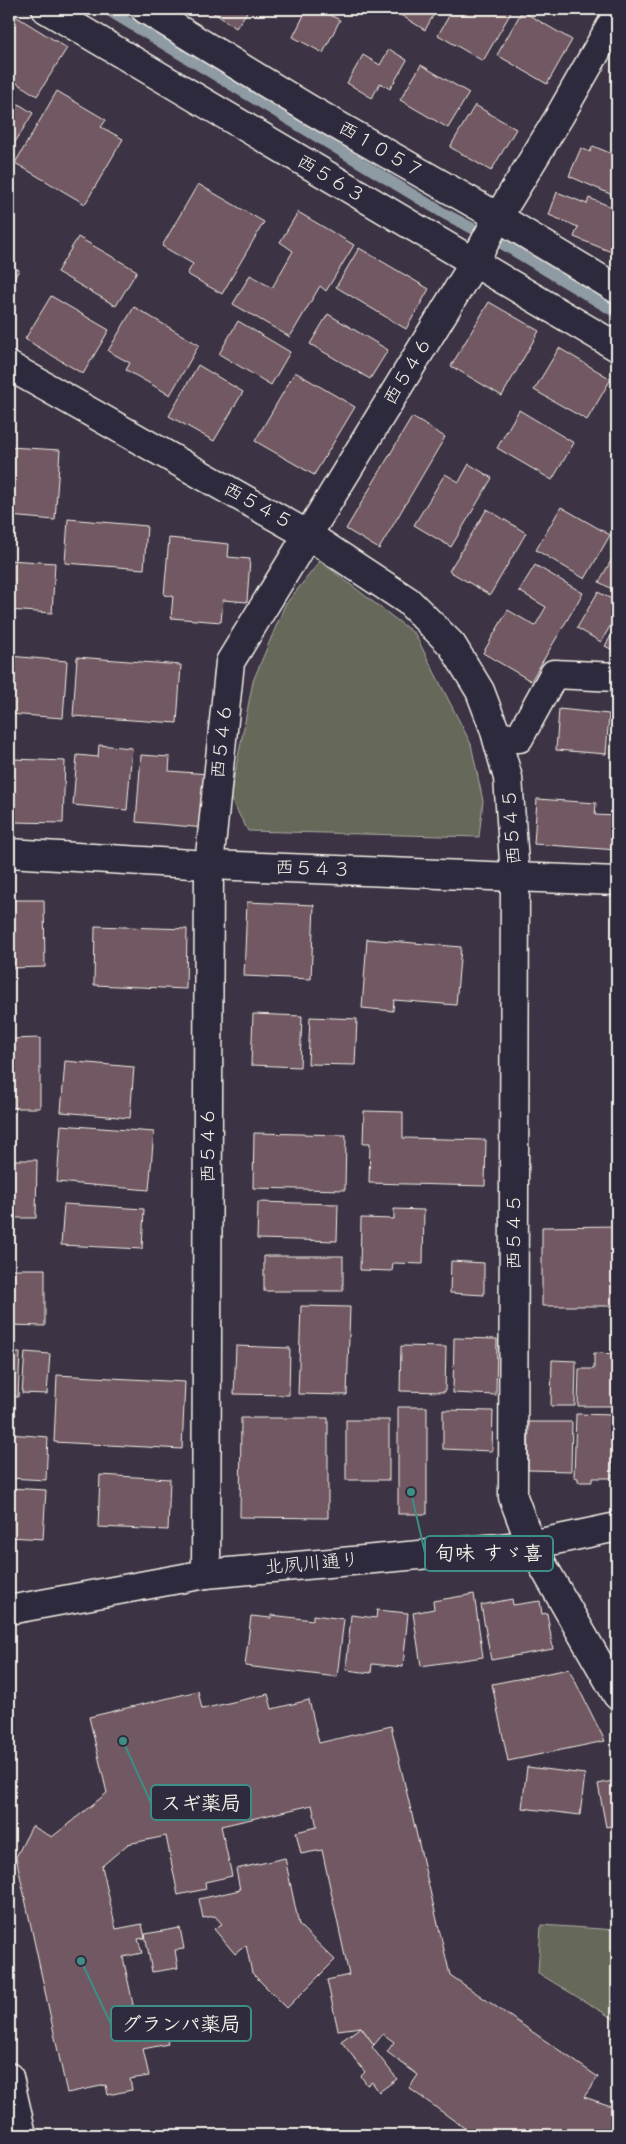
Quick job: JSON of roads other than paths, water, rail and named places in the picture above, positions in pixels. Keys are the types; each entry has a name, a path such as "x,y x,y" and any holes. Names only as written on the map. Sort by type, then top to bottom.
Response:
{"street":[{"name":"西５６３","path":"46,9 487,238 617,347"},
{"name":"西１０５７","path":"145,9 309,109 487,238 617,289"},
{"name":"西５４６","path":"206,1574 209,865 230,662 560,117 617,15"},
{"name":"西５４５","path":"9,366 308,535 408,601 452,646 480,691 497,737 508,778 515,876 513,1497 531,1545 617,1695"},
{"path":"497,737 519,738 554,674 617,677"},
{"name":"西５４３","path":"9,853 209,865 617,881"},
{"name":"北夙川通り","path":"9,1610 206,1574 531,1545 617,1527"},
{"path":"9,2078 22,2135"}],"waterway":[{"path":"106,9 445,214 501,243 617,313"}],"place":[{"name":"旬味 すゞ喜","path":"411,1492"},
{"name":"スギ薬局","path":"123,1741"},
{"name":"グランパ薬局","path":"81,1961"}]}
